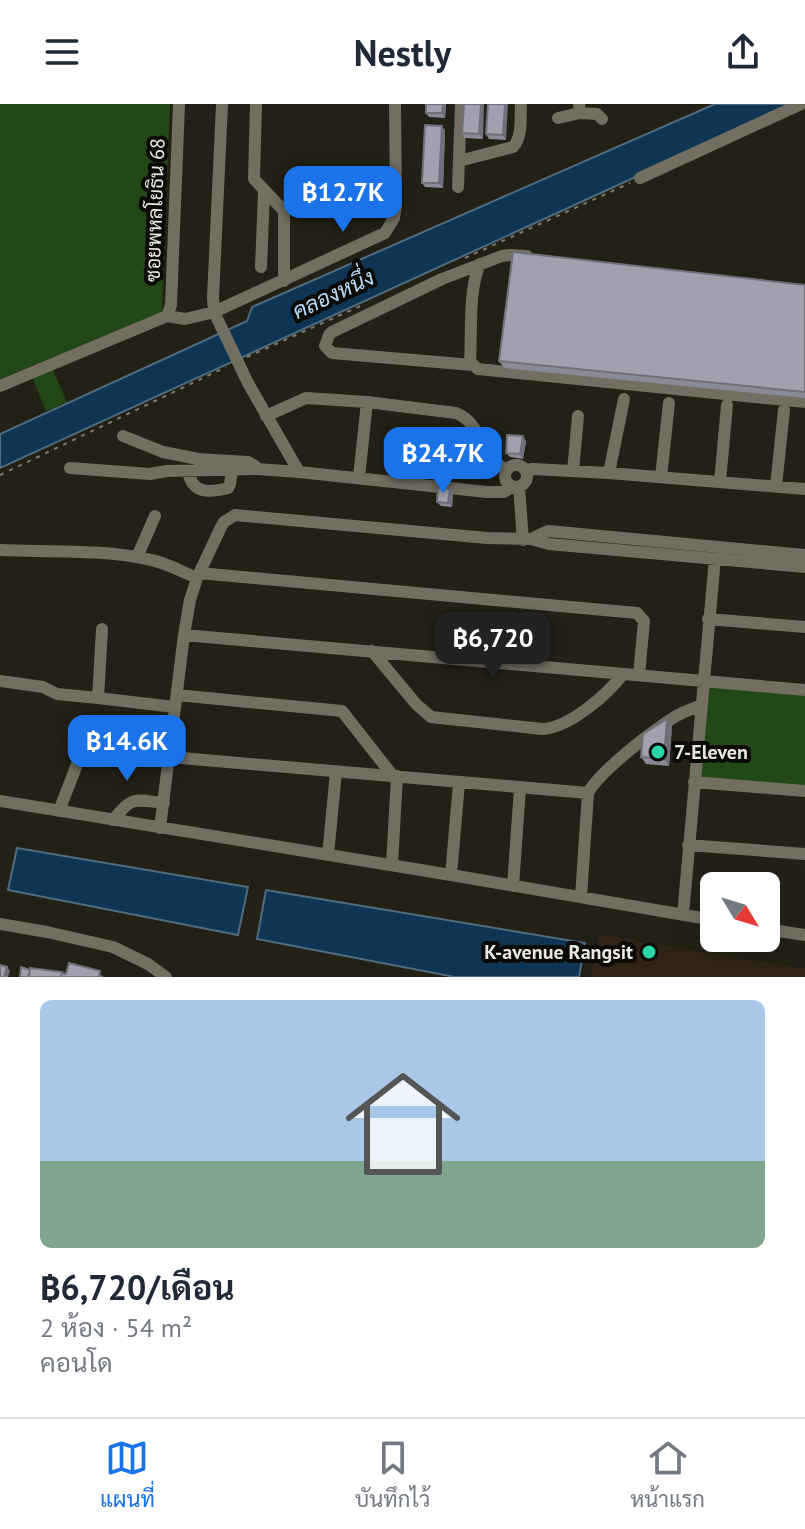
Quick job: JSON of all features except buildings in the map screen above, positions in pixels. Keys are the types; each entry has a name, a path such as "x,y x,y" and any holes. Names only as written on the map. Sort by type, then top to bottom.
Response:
{"street":[{"name":"ซอยพหลโยธิน 68","path":"167,316 171,305 179,104"},
{"path":"222,104 213,298 216,316 248,383 299,472"},
{"path":"256,104 254,179 284,211 284,281"},
{"path":"0,386 58,367 167,316 185,319 216,316 378,238 390,226 396,206 395,104"},
{"path":"458,187 461,104"},
{"path":"459,161 513,147 519,135 521,104"},
{"path":"640,178 801,104"},
{"path":"558,118 580,109 597,114 602,119"},
{"path":"261,267 264,192"},
{"path":"541,258 510,255 442,279 332,332 325,346 332,353 472,365 481,370 805,402"},
{"path":"472,365 473,295 480,264"},
{"path":"266,416 306,398 367,402 463,415 475,427 494,460 506,470"},
{"path":"609,473 624,399"},
{"path":"359,477 367,402"},
{"path":"661,477 669,403"},
{"path":"720,482 727,405"},
{"path":"776,486 784,410"},
{"path":"573,471 578,416"},
{"path":"123,436 163,452 198,459 248,462 257,469"},
{"path":"506,470 514,465 526,470 609,473 805,489"},
{"path":"70,468 131,474 257,469 487,492 504,492 516,487 527,480 526,470"},
{"path":"188,471 194,486 214,491 228,488 232,470"},
{"path":"506,470 506,482 516,487"},
{"path":"516,487 527,539"},
{"path":"160,828 190,600 224,522 235,515 487,538 527,539 548,531 805,567"},
{"path":"137,557 155,516"},
{"path":"0,550 137,557 198,576 637,613 644,621 639,675"},
{"path":"715,552 805,555"},
{"path":"683,915 694,782 692,743 702,705 715,552"},
{"path":"708,619 805,627"},
{"path":"98,698 102,629"},
{"path":"184,635 805,690"},
{"path":"372,651 416,704 431,717 542,729 565,723 606,692 623,674"},
{"path":"0,681 43,687 57,694 98,698 342,711 395,776 392,865"},
{"path":"581,897 588,793 614,764 659,728 702,705"},
{"path":"59,811 91,735 171,743"},
{"path":"170,757 588,793"},
{"path":"328,855 336,772"},
{"path":"694,782 805,791"},
{"path":"451,875 459,783"},
{"path":"513,886 520,788"},
{"path":"0,801 700,918"},
{"path":"113,820 129,801 164,803"},
{"path":"688,845 805,854"},
{"path":"0,924 113,947 148,964 166,977"},
{"path":"780,931 805,935"}],"path":[{"path":"0,475 225,368"}],"shaded area":[{"name":"K-avenue Rangsit","path":"600,935 805,969 805,977 590,977"}],"green space":[{"path":"0,104 170,104 162,312 0,379"},
{"path":"52,368 67,402 46,411 32,377"},
{"path":"705,681 805,688 805,790 698,780"}],"water":[{"name":"คลองหนึ่ง","path":"715,104 795,104 0,468 0,434 247,321 252,307"},
{"path":"17,848 248,887 238,935 8,890"},
{"path":"266,890 585,943 579,977 455,977 257,939"}],"place":[{"name":"7-Eleven","path":"658,752"},
{"name":"K-avenue Rangsit","path":"649,952"}]}
